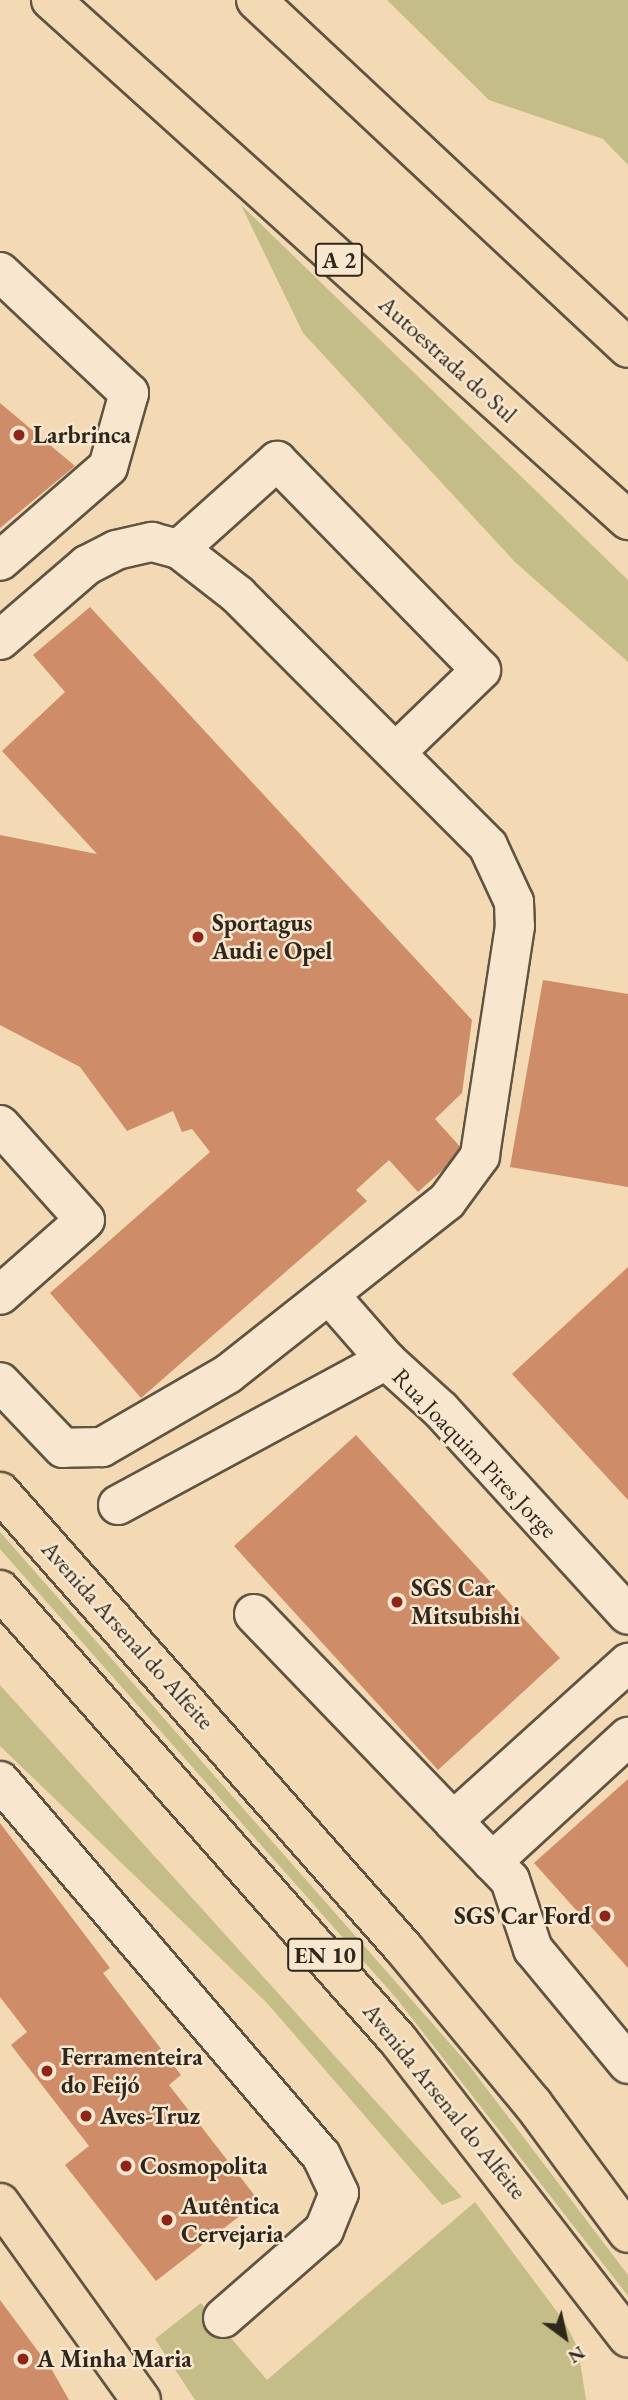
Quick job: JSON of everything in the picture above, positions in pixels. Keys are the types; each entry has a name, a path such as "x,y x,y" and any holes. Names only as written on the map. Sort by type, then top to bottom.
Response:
{"main road":[{"name":"Autoestrada do Sul","path":"51,0 628,520"},
{"path":"256,0 628,348"},
{"name":"Avenida Arsenal do Alfeite","path":"0,1492 413,1960 533,2104 628,2233"},
{"name":"Avenida Arsenal do Alfeite","path":"0,1590 389,2029 628,2338"},
{"path":"0,2203 141,2400"}],"street":[{"path":"0,272 129,393 108,467 0,561"},
{"path":"179,549 277,461 481,670 397,751"},
{"path":"0,640 87,565 116,550 152,542 179,549 239,595 397,751 488,846 514,902 515,926 488,1119 475,1166 447,1201 332,1298 228,1374 90,1451 63,1448 0,1382"},
{"path":"0,1125 85,1220 0,1295"},
{"path":"332,1298 386,1360"},
{"name":"Rua Joaquim Pires Jorge","path":"118,1505 386,1360 440,1410 628,1615"},
{"path":"254,1614 510,1880 533,1949 628,2064"},
{"path":"453,1821 628,1663"},
{"path":"492,1862 628,1737"},
{"path":"0,1781 321,2155 339,2193 324,2230 223,2318"}],"shaded area":[{"path":"387,0 628,0 628,165 603,139 489,100"},
{"path":"241,205 628,580 628,662 515,562 303,333"},
{"path":"0,1532 468,2064 628,2275 628,2296 397,1999 0,1549"},
{"path":"0,1685 462,2197 442,2205 267,2003 0,1746"},
{"path":"475,2202 564,2321 578,2348 586,2400 195,2400 155,2339 201,2303 267,2380"}],"building":[{"name":"Larbrinca","path":"0,403 75,466 0,528"},
{"name":"Sportagus Audi e Opel","path":"90,607 472,1020 462,1093 435,1119 464,1151 418,1192 389,1160 356,1190 367,1201 141,1398 50,1293 210,1152 192,1129 182,1132 173,1111 127,1131 80,1067 0,1025 0,835 97,854 2,751 65,692 33,655"},
{"path":"543,980 628,994 628,1187 510,1167"},
{"path":"628,1267 628,1500 512,1374"},
{"name":"SGS Car Mitsubishi","path":"356,1435 560,1658 438,1770 234,1546"},
{"name":"SGS Car Ford","path":"628,1779 628,1968 534,1863"},
{"path":"0,1823 110,1968 103,1973 181,2075 169,2085 259,2201 156,2281 65,2165 89,2146 11,2045 27,2032 0,1997"},
{"path":"0,2300 52,2370 69,2400 0,2400"}],"place":[{"name":"Larbrinca","path":"19,435"},
{"name":"Sportagus Audi e Opel","path":"198,937"},
{"name":"SGS Car Mitsubishi","path":"397,1602"},
{"name":"SGS Car Ford","path":"605,1916"},
{"name":"Ferramenteira do Feijó","path":"47,2071"},
{"name":"Aves-Truz","path":"86,2116"},
{"name":"Cosmopolita","path":"126,2166"},
{"name":"Autêntica Cervejaria","path":"167,2220"},
{"name":"A Minha Maria","path":"23,2359"}]}
